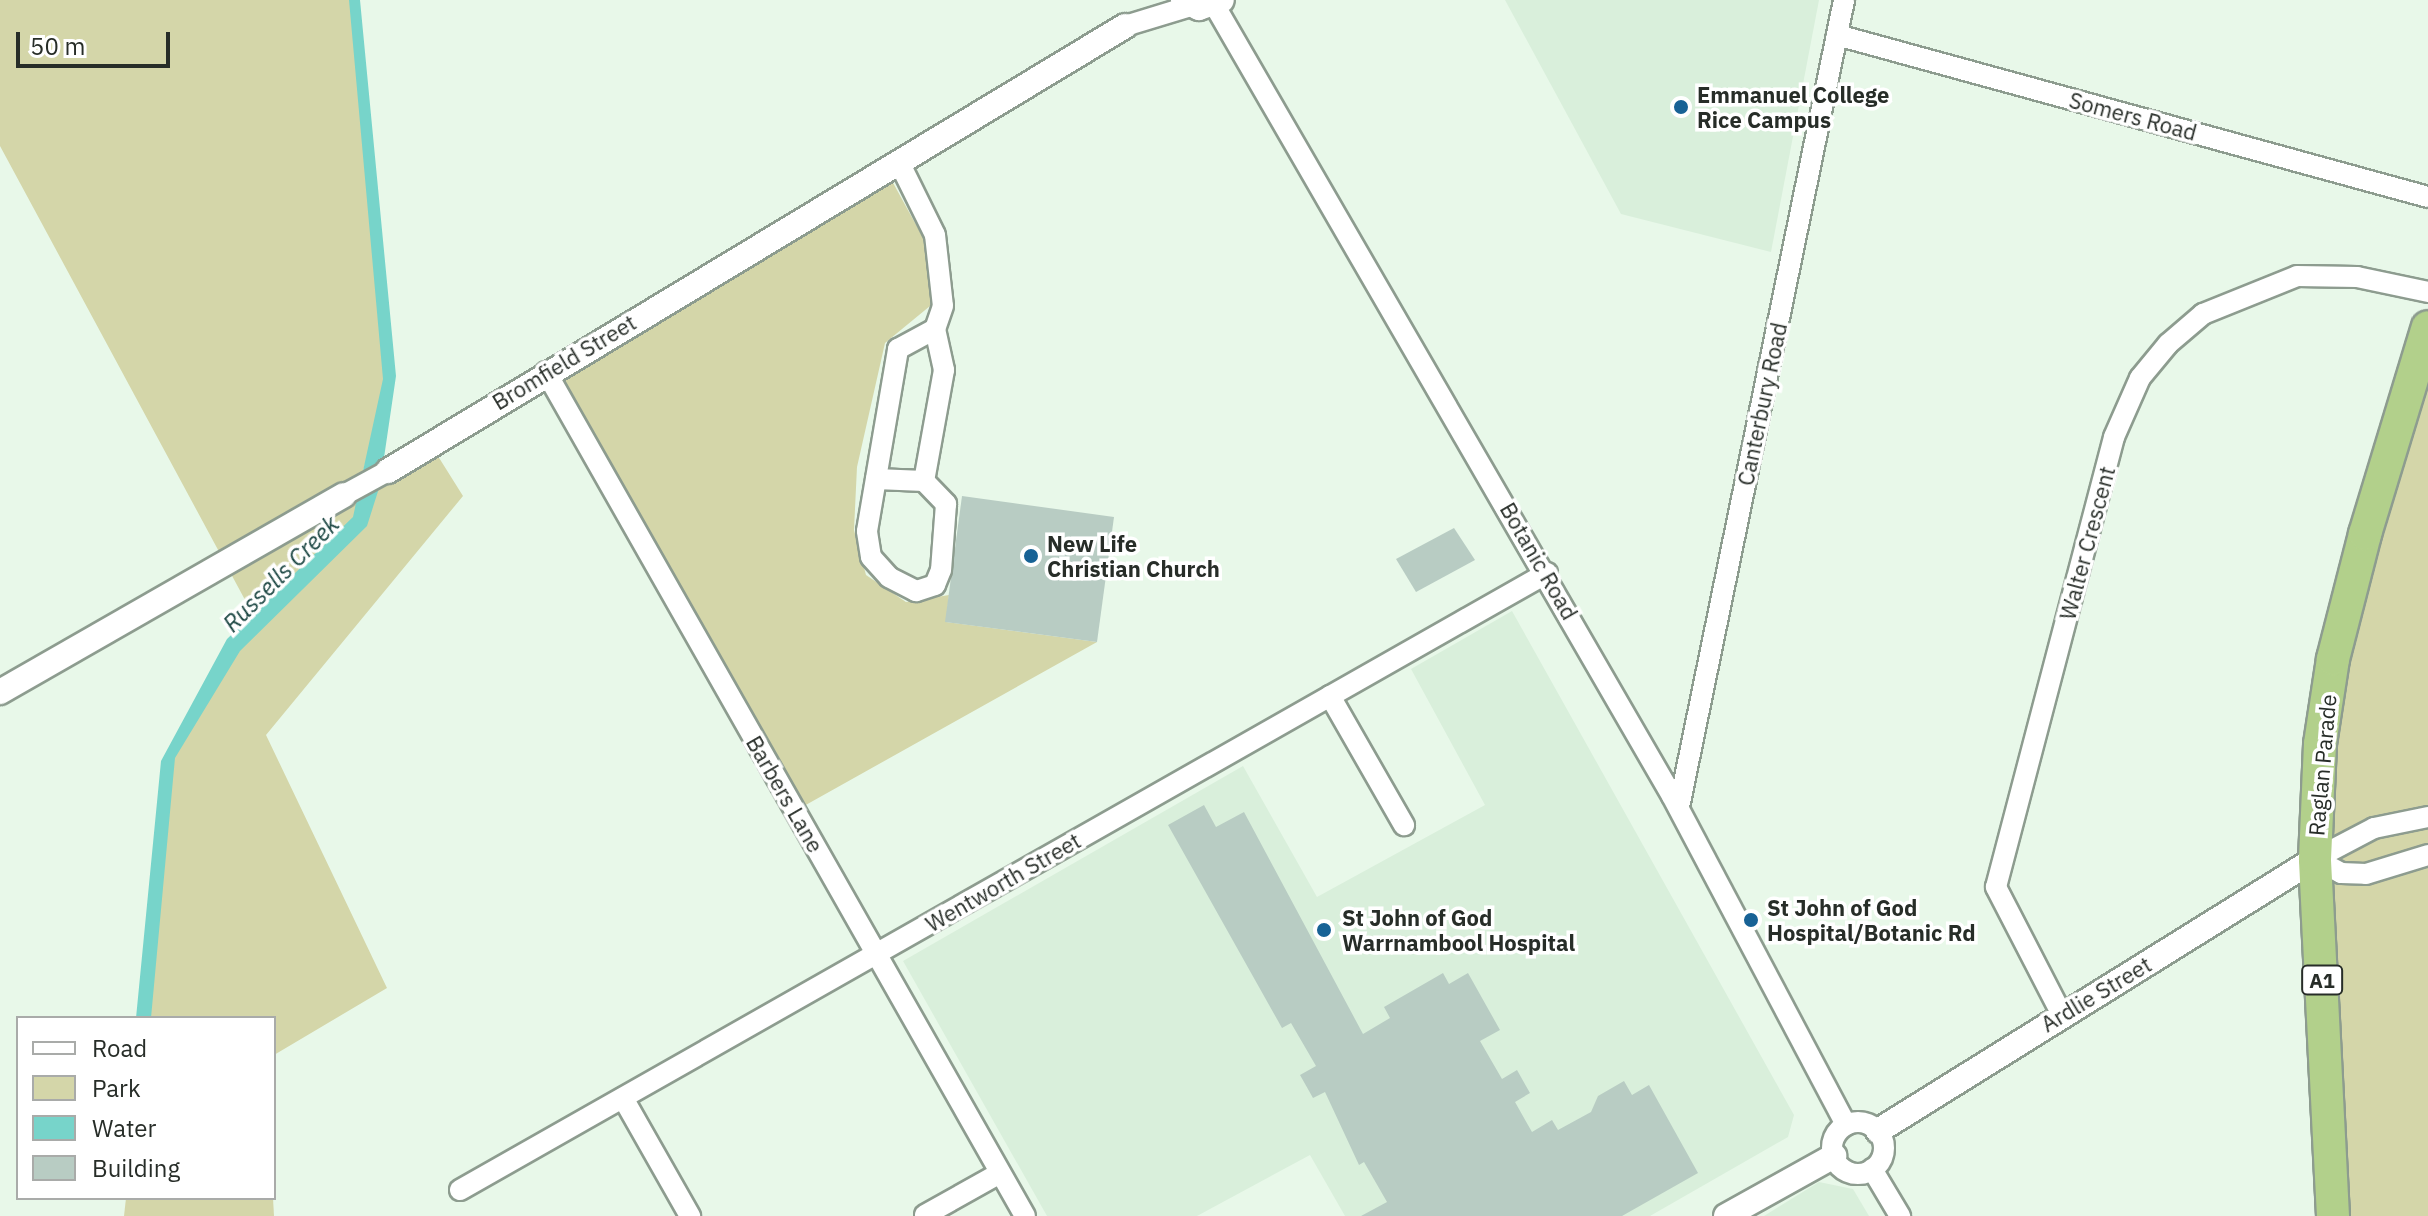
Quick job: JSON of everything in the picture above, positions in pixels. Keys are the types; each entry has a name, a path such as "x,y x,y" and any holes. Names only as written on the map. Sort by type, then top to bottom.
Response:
{"highway":[{"name":"Raglan Parade","path":"2333,1216 2315,859 2320,744 2333,659 2428,327"}],"street":[{"name":"Bromfield Street","path":"0,692 388,471 546,372 1125,26 1155,0"},
{"name":"Canterbury Road","path":"1679,807 1844,0"},
{"name":"Bromfield Street","path":"1125,26 1203,3"},
{"name":"Botanic Road","path":"1203,3 1547,573 1679,807 1846,1125"},
{"name":"Somers Road","path":"1837,35 2428,197"},
{"path":"899,162 935,235 943,306 935,329 944,370 924,481"},
{"name":"Walter Crescent","path":"2061,1013 1996,887 2114,437 2140,378 2168,344 2203,314 2297,276 2357,277 2428,292"},
{"path":"876,479 924,481 946,504 941,570 935,585 916,591 889,577 871,557 867,531 898,349 935,329"},
{"name":"Barbers Lane","path":"546,372 1025,1216"},
{"name":"Wentworth Street","path":"460,1190 1547,573"},
{"path":"1330,696 1404,825"},
{"path":"2315,859 2374,828 2428,817"},
{"path":"2315,859 2341,873 2366,874 2428,855"},
{"name":"Ardlie Street","path":"1878,1131 2061,1013 2277,887 2315,859"},
{"path":"623,1098 690,1216"},
{"path":"1863,1122 1878,1131 1884,1147 1872,1169 1850,1172 1834,1156 1833,1142 1846,1125 1863,1122"},
{"path":"1726,1216 1834,1156"},
{"path":"1872,1169 1900,1216"},
{"path":"925,1215 1000,1173"}],"shaded area":[{"name":"Emmanuel College Rice Campus","path":"1505,0 1819,0 1771,252 1621,214"},
{"name":"St John of God Warrnambool Hospital","path":"1512,611 1794,1115 1788,1137 1650,1216 1345,1216 1310,1155 1197,1216 1047,1216 903,961 1243,766 1317,897 1485,805 1411,669"},
{"path":"1819,1182 1853,1189 1869,1216 1764,1216"}],"green space":[{"path":"0,0 350,0 388,380 359,486 431,445 463,496 266,735 387,988 276,1054 276,1016 142,1016 167,762 257,622 0,146"},
{"path":"886,170 932,254 930,306 885,343 857,467 854,530 866,575 906,602 949,595 946,622 1097,642 795,811 546,372"},
{"path":"2428,327 2428,1216 2332,1216 2320,744"},
{"path":"126,1200 273,1200 274,1216 124,1216"}],"water":[{"path":"349,0 360,0 396,376 380,485 367,526 240,651 175,758 151,1016 136,1016 161,761 227,639 353,517 383,379"}],"building":[{"name":"New Life Christian Church","path":"962,496 1114,517 1097,642 945,622"},
{"path":"1454,528 1475,560 1416,592 1396,559"},
{"path":"1204,805 1216,827 1244,812 1363,1034 1390,1018 1384,1007 1443,973 1449,984 1468,973 1500,1030 1480,1041 1502,1079 1517,1070 1530,1093 1515,1102 1532,1132 1552,1120 1558,1130 1591,1112 1598,1096 1624,1081 1632,1095 1649,1085 1698,1173 1622,1216 1361,1216 1387,1202 1364,1162 1359,1165 1325,1092 1313,1098 1300,1075 1316,1066 1291,1023 1282,1028 1168,825"}],"place":[{"name":"Emmanuel College Rice Campus","path":"1681,107"},
{"name":"New Life Christian Church","path":"1031,556"},
{"name":"St John of God Hospital/Botanic Rd","path":"1751,920"},
{"name":"St John of God Warrnambool Hospital","path":"1324,930"}],"water label":[{"name":"Russells Creek","path":"281,574"}]}
